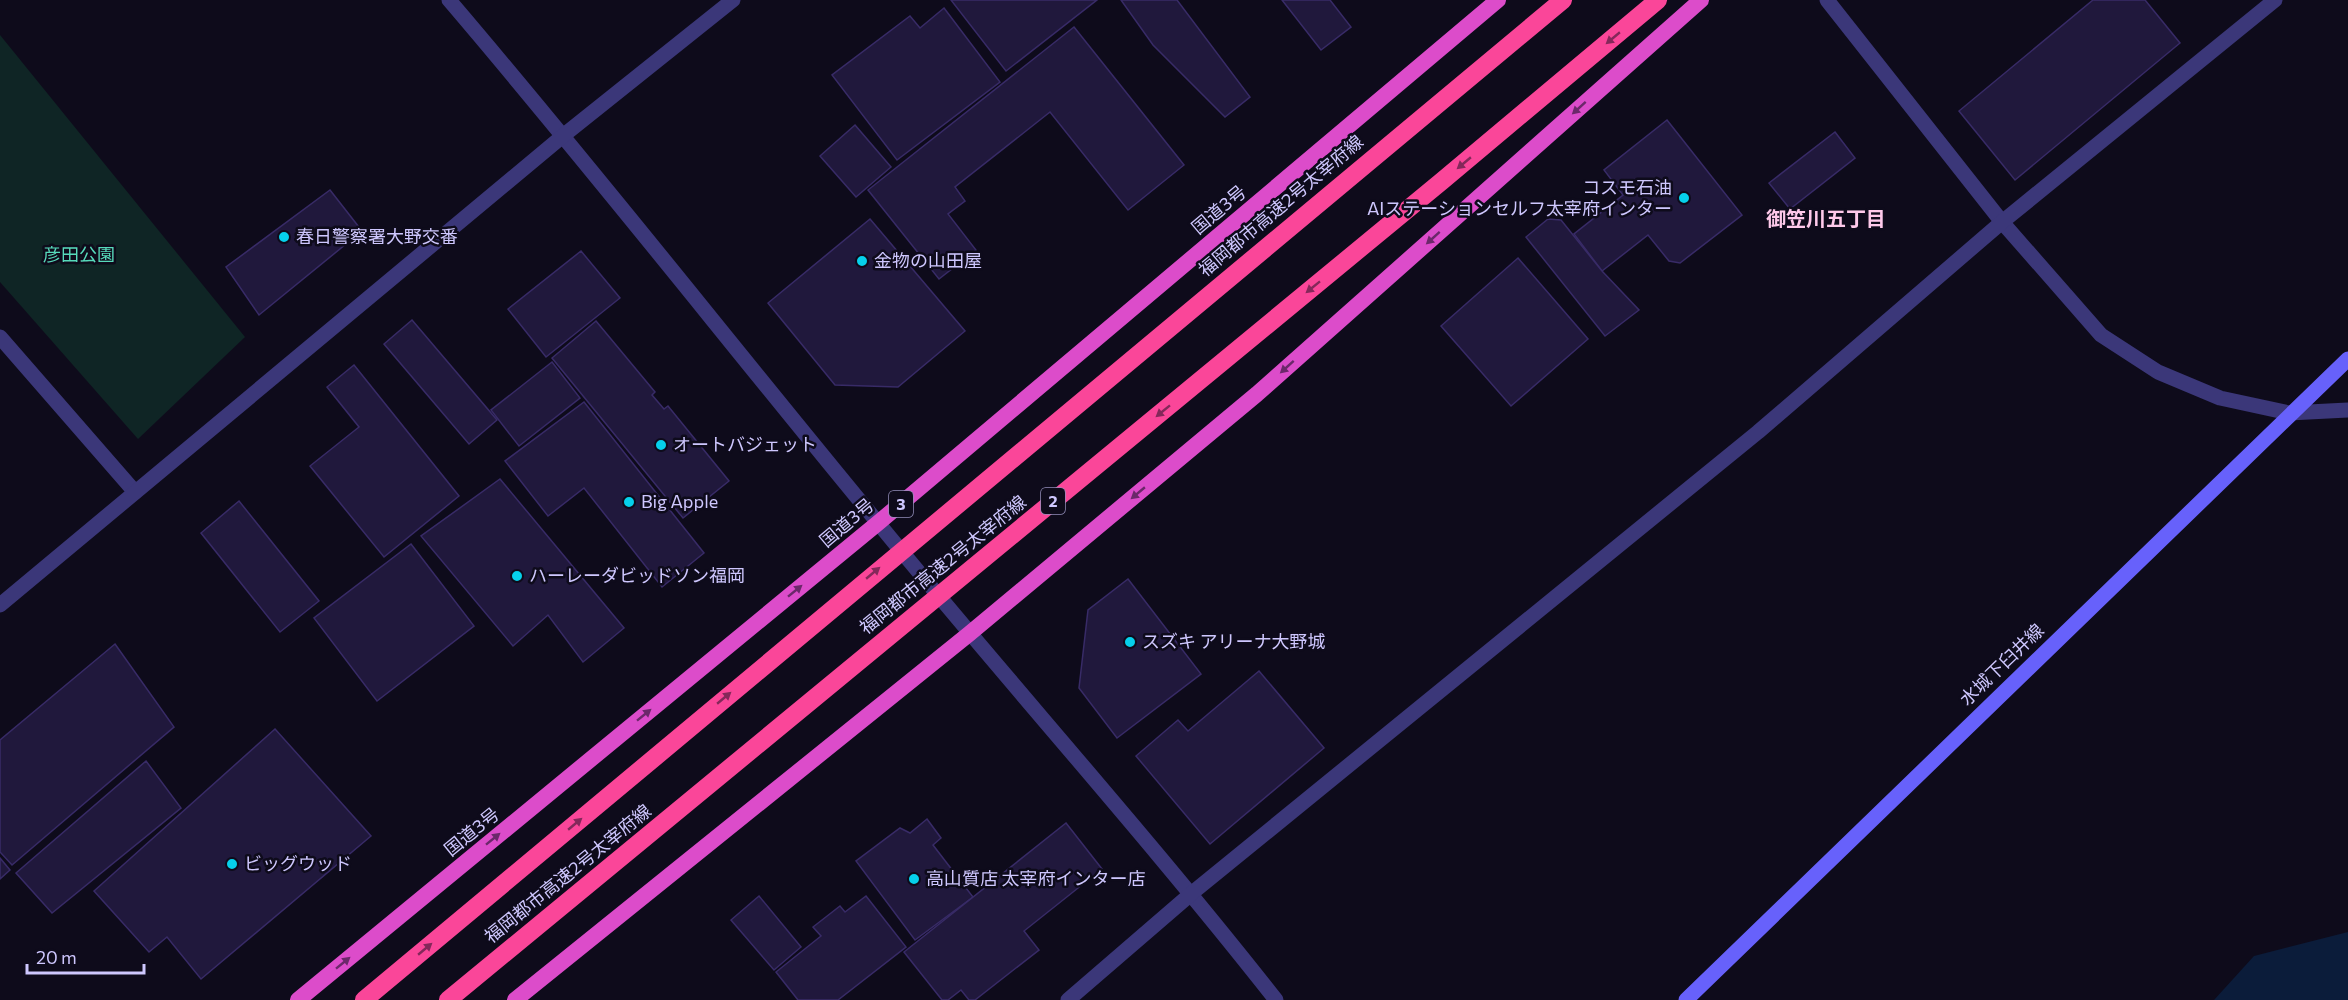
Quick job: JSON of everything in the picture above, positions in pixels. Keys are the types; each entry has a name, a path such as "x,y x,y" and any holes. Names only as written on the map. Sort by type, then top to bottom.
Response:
{"highway":[{"name":"国道3号","path":"297,1000 878,523 1498,0"},
{"name":"福岡都市高速2号太宰府線","path":"364,1000 1563,0"},
{"name":"福岡都市高速2号太宰府線","path":"448,1000 1443,181 1658,0"},
{"path":"515,1000 969,634 1257,394 1701,0"}],"main road":[{"name":"水城下臼井線","path":"1686,1000 2289,413 2348,359"}],"street":[{"path":"449,0 564,135 969,634 1192,893 1276,1000"},
{"path":"0,605 564,135 733,0"},
{"path":"1827,0 2002,222 2101,335 2122,350 2193,389 2220,398 2289,413 2348,410"},
{"path":"1068,1000 1192,893 1758,432 2002,222 2275,0"},
{"path":"0,336 135,492"}],"green space":[{"name":"彦田公園","path":"0,35 245,337 138,439 0,282"}],"water":[{"path":"2348,932 2348,1000 2214,1000 2254,956"}],"building":[{"path":"951,0 1097,0 1006,71"},
{"path":"1121,0 1177,0 1250,97 1225,117 1153,45"},
{"path":"1282,0 1330,0 1351,27 1321,50"},
{"path":"2093,0 2145,0 2180,43 2015,180 1959,111"},
{"path":"944,8 1000,82 897,160 832,75 910,16 920,28"},
{"path":"1074,27 1184,165 1128,210 1050,112 955,187 965,201 948,214 976,250 939,279 868,190"},
{"path":"1667,120 1742,215 1680,263 1669,261 1648,235 1602,271 1574,234 1623,195 1604,170"},
{"path":"855,125 891,167 856,197 820,156"},
{"path":"1835,132 1855,158 1790,209 1769,183"},
{"path":"330,190 362,231 259,315 226,267"},
{"name":"金物の山田屋","path":"870,219 965,331 898,387 835,385 768,303"},
{"path":"1548,219 1561,220 1602,271 1639,310 1605,336 1526,237"},
{"path":"581,251 620,298 546,357 508,309"},
{"path":"1518,258 1588,339 1511,406 1441,326"},
{"path":"412,320 497,420 469,444 384,344"},
{"name":"オートバジェット","path":"596,321 655,392 652,395 664,409 668,406 729,481 683,518 552,358"},
{"path":"552,362 580,398 519,446 491,410"},
{"path":"354,365 459,496 384,557 310,466 359,427 327,387"},
{"name":"Big Apple","path":"584,402 704,553 662,587 584,488 548,516 505,461"},
{"name":"ハーレーダビッドソン福岡","path":"500,479 624,628 583,662 548,615 513,646 421,536"},
{"path":"239,501 319,601 280,632 201,533"},
{"path":"411,544 474,626 377,701 314,618"},
{"name":"スズキ アリーナ大野城","path":"1128,579 1201,674 1117,738 1079,688 1088,610"},
{"path":"115,644 174,727 12,865 0,852 0,740"},
{"path":"1259,671 1324,748 1210,844 1136,756 1178,720 1188,731"},
{"name":"ビッグウッド","path":"275,729 371,836 201,979 167,937 149,952 94,891"},
{"path":"146,761 181,808 52,913 16,873"},
{"name":"高山質店 太宰府インター店","path":"927,819 941,838 933,845 973,897 915,940 856,861 900,828 910,833"},
{"path":"1066,823 1102,869 1024,931 1039,950 975,1000 969,1000 961,990 948,1000 942,1000 904,952"},
{"path":"0,858 10,870 0,879"},
{"path":"759,896 801,947 774,970 731,920"},
{"path":"866,896 906,947 838,1000 798,1000 776,972 821,936 813,927 840,906 845,912"}],"place":[{"name":"コスモ石油 AIステーションセルフ太宰府インター","path":"1684,198"},
{"name":"春日警察署大野交番","path":"284,237"},
{"name":"金物の山田屋","path":"862,261"},
{"name":"オートバジェット","path":"661,445"},
{"name":"Big Apple","path":"629,502"},
{"name":"ハーレーダビッドソン福岡","path":"517,576"},
{"name":"スズキ アリーナ大野城","path":"1130,642"},
{"name":"ビッグウッド","path":"232,864"},
{"name":"高山質店 太宰府インター店","path":"914,879"}],"district":[{"name":"御笠川五丁目","path":"1826,219"}]}
